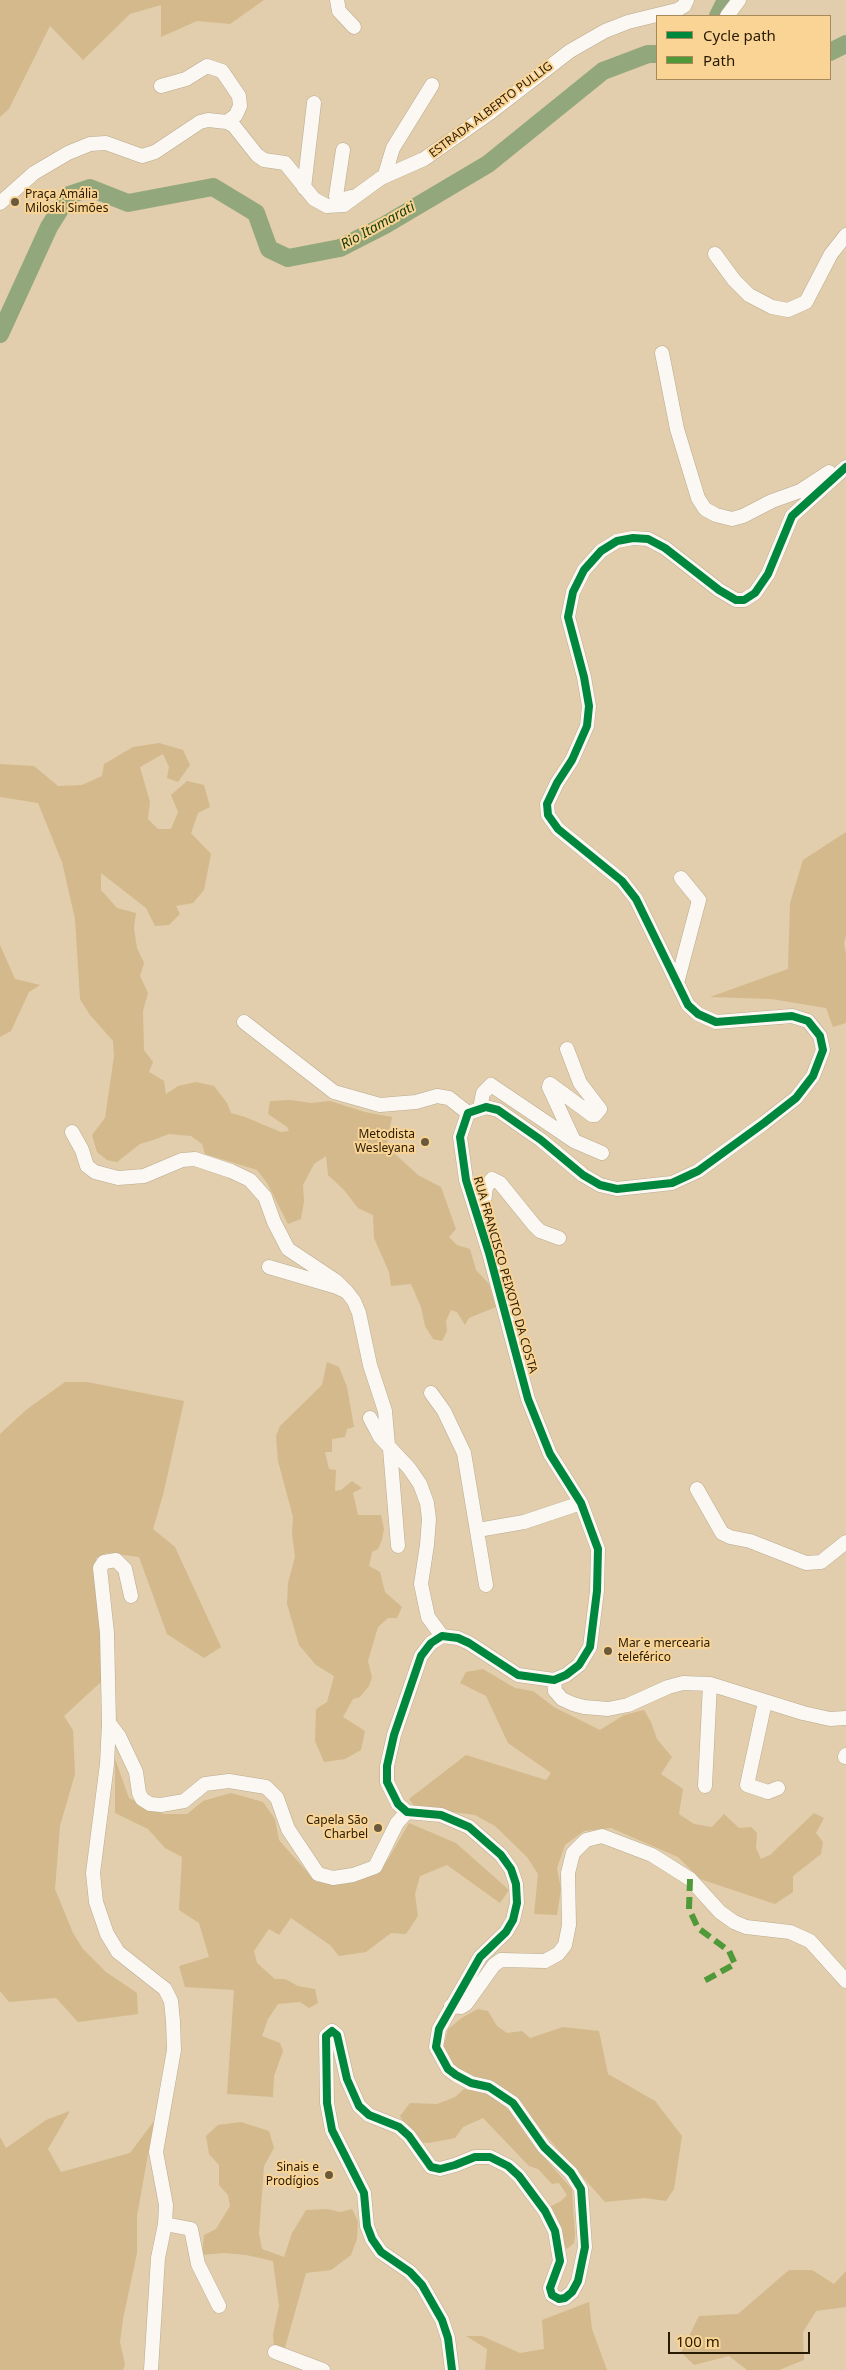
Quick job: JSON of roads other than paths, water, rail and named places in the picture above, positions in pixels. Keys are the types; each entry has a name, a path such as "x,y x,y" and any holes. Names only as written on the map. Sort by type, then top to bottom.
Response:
{"street":[{"path":"337,0 339,11 354,27"},
{"name":"ESTRADA ALBERTO PULLIG","path":"665,15 684,6 687,0"},
{"path":"728,15 739,0"},
{"name":"ESTRADA ALBERTO PULLIG","path":"227,122 234,126 257,155 264,160 285,163 314,199 327,206 344,205 381,178 424,159 491,112 570,51 605,31 628,22 653,20"},
{"path":"0,203 34,173 68,153 90,144 106,143 142,156 155,152 200,122 208,120 227,122 236,115 240,106 239,96 222,71 208,66 186,79 161,86"},
{"path":"386,171 393,148 432,85"},
{"path":"304,188 314,103"},
{"path":"343,150 336,189 338,199 347,199 386,171 402,163 424,159"},
{"path":"715,254 734,280 749,295 772,307 788,310 806,302 831,254 846,235"},
{"path":"662,353 677,429 698,498 705,509 716,515 732,518 743,516 772,501 800,491 846,461"},
{"path":"244,1022 334,1092 380,1105 416,1102 437,1096 449,1098 474,1111 498,1110 541,1140 583,1175 600,1185 617,1189 646,1188 672,1183 698,1170 796,1098 813,1076 823,1050 820,1036 808,1021 792,1016 716,1022 698,1014 688,1005 636,899 622,881 558,829 548,816 547,804 557,782 572,760 587,726 589,706 584,677 568,617 573,592 584,570 600,551 618,541 633,538 648,540 665,548 719,590 736,600 744,600 755,593 768,574 792,516 846,466"},
{"path":"677,983 699,900 681,878"},
{"path":"567,1049 580,1083 600,1109 595,1115 592,1115 552,1084 549,1085 574,1141 602,1153"},
{"name":"RUA FRANCISCO PEIXOTO DA COSTA","path":"554,1680 566,1675 579,1665 590,1647 597,1591 598,1549 581,1503 550,1454 528,1399 489,1253 466,1180 460,1137 483,1093 491,1085 574,1141"},
{"path":"72,1132 82,1150 87,1166 95,1172 118,1178 144,1176 182,1160 195,1159 231,1171 250,1180 265,1197 274,1222 288,1249 336,1281 347,1292 354,1301 359,1313 370,1365 385,1411 398,1546"},
{"path":"489,1253 484,1202 486,1187 492,1179 500,1184 534,1225 540,1230 559,1238"},
{"path":"269,1267 347,1292"},
{"path":"431,1393 444,1411 464,1453 486,1585"},
{"path":"370,1418 380,1437 420,1484 427,1503 429,1519 421,1591 428,1617 442,1636"},
{"path":"697,1489 722,1533 730,1537 750,1541 806,1564 821,1562 846,1542"},
{"path":"478,1530 524,1522 581,1503"},
{"path":"131,1596 125,1569 116,1560 104,1562 100,1568 108,1633 109,1723 107,1764 93,1873 96,1902 107,1934 118,1952 165,1989 171,2001 174,2050 156,2152 166,2205 165,2224 158,2258 151,2370"},
{"path":"452,2370 448,2338 442,2320 422,2285 410,2272 381,2252 372,2239 367,2226 364,2193 332,2130 330,2121 327,2103 326,2036 332,2031 336,2035 347,2079 359,2106 369,2115 399,2127 409,2136 431,2167 440,2169 475,2156 490,2157 508,2166 545,2211 555,2231 560,2261 550,2288 552,2295 559,2299 565,2298 572,2292 578,2281 585,2247 582,2189 571,2173 544,2146 513,2103 489,2088 471,2083 448,2069 441,2059 436,2039 438,2029 480,1958 506,1932 513,1920 517,1903 516,1884 510,1869 501,1855 469,1827 441,1816 407,1812 393,1799 387,1782 387,1766 394,1735 421,1656 431,1644 442,1636 458,1638 469,1643 518,1675 554,1680 556,1690 562,1699 572,1704 608,1709 628,1705 668,1687 683,1683 710,1684 764,1702 830,1719 846,1718"},
{"path":"706,1786 710,1684"},
{"path":"764,1702 746,1785 768,1792 778,1788"},
{"path":"109,1723 120,1736 136,1772 142,1800 150,1804 162,1805 184,1801 205,1784 229,1780 266,1787 278,1798 288,1829 318,1874 333,1878 354,1875 375,1867 397,1823 407,1812"},
{"path":"451,2006 466,2004 494,1965 501,1960 545,1961 558,1954 565,1945 569,1926 568,1873 573,1853 586,1840 602,1836 652,1855 690,1879 720,1912 734,1922 746,1927 790,1932 810,1941 846,1981"},
{"path":"165,2224 191,2229 198,2264 219,2306"},
{"path":"275,2352 323,2370"}],"waterway":[{"path":"718,15 726,0"},
{"path":"831,52 846,44"},
{"name":"Rio Itamarati","path":"0,334 49,227 69,195 90,188 128,203 213,187 256,213 269,249 288,258 340,248 385,225 488,164 603,71 648,54 656,54"}],"place":[{"name":"Praça Amália Miloski Simões","path":"15,202"},
{"name":"Metodista Wesleyana","path":"425,1142"},
{"name":"Mar e mercearia teleférico","path":"608,1651"},
{"name":"Capela São Charbel","path":"378,1828"},
{"name":"Sinais e Prodígios","path":"329,2175"}]}
